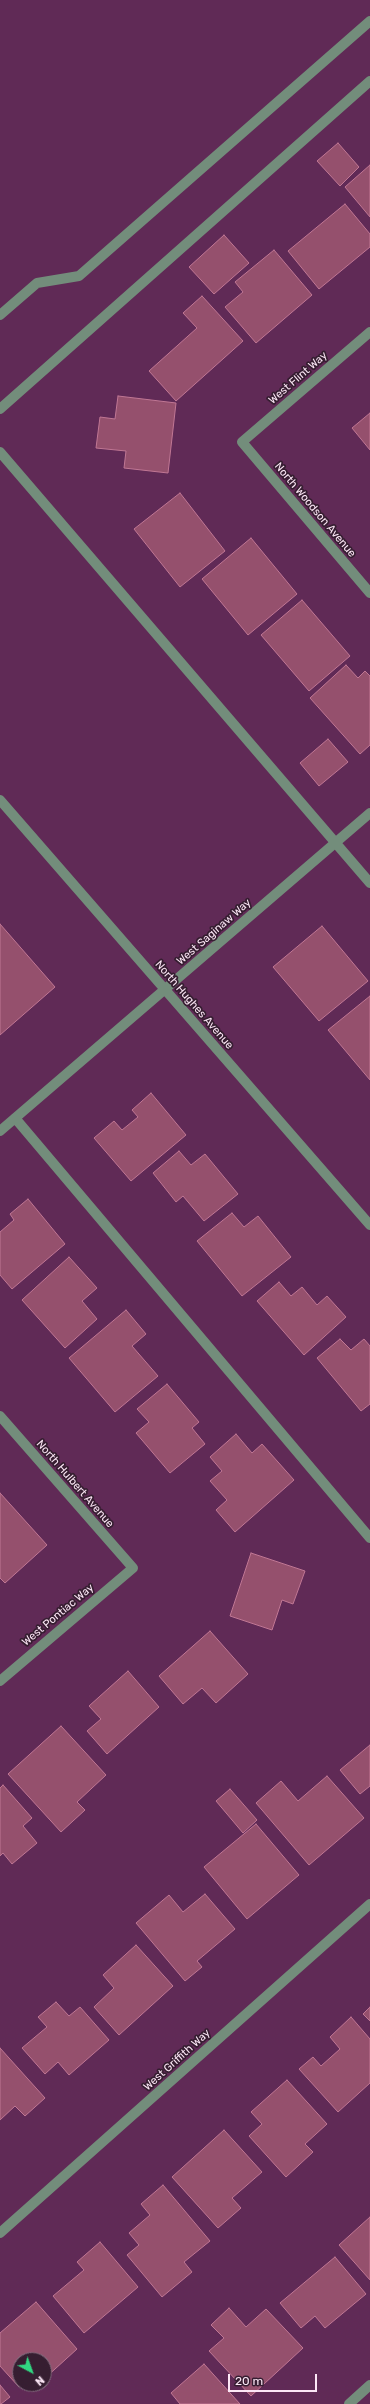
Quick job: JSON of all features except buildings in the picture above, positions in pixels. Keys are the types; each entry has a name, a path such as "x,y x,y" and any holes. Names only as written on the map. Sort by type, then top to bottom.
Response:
{"street":[{"path":"0,314 37,283 79,276 370,20"},
{"path":"0,408 370,81"},
{"name":"West Flint Way","path":"242,442 370,332"},
{"name":"North Woodson Avenue","path":"242,442 370,593"},
{"path":"0,452 370,883"},
{"name":"North Hughes Avenue","path":"0,800 370,1225"},
{"name":"West Saginaw Way","path":"0,1130 166,990 370,813"},
{"path":"15,1118 370,1538"},
{"name":"North Hulbert Avenue","path":"0,1416 132,1568"},
{"name":"West Pontiac Way","path":"0,1681 132,1568"},
{"name":"West Griffith Way","path":"0,2233 370,1904"},
{"path":"349,2404 370,2386"}]}
